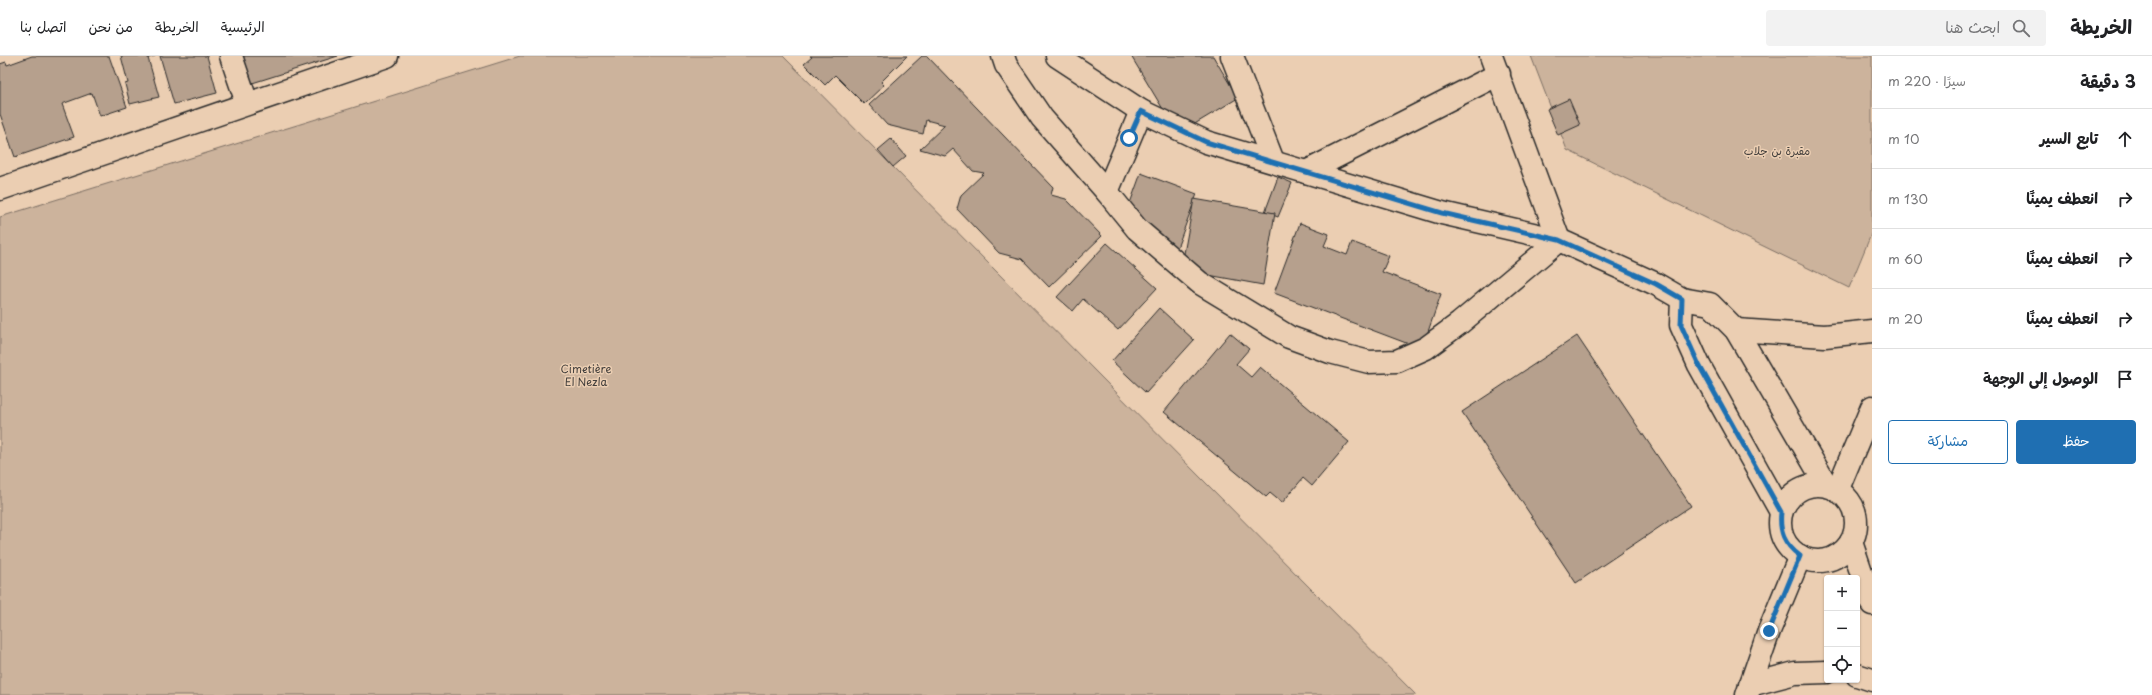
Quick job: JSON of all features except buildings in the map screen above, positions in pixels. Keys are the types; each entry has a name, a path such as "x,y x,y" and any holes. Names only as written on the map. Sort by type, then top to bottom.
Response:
{"street":[{"path":"231,56 247,103"},
{"path":"0,189 387,56"},
{"path":"1003,56 1006,65 1042,118 1107,192 1137,229 1200,283 1289,337 1330,352 1369,362 1397,361 1426,348 1460,323 1559,240"},
{"path":"1058,56 1141,111 1206,142 1442,213 1559,240 1656,284 1682,299 1710,304 1736,330 1832,488 1846,498 1853,508 1856,520 1855,531 1851,542 1839,554 1824,560 1812,560 1800,556 1790,548 1783,538 1780,525 1781,512 1790,498 1804,488 1815,485 1832,488"},
{"path":"1232,56 1273,161"},
{"path":"1306,172 1495,65 1559,240"},
{"path":"1107,192 1141,111"},
{"path":"1682,299 1681,325 1699,365 1781,512"},
{"path":"1736,330 1825,336 1872,331"},
{"path":"1832,488 1872,407"},
{"path":"1851,542 1872,604"},
{"path":"1748,690 1769,631 1800,556"},
{"path":"1748,690 1795,673 1824,672"},
{"path":"1860,676 1872,680"}],"green space":[{"name":"Cimetière El Nezla","path":"520,56 783,56 1416,695 0,695 0,217"},
{"name":"مقبرة بن جلاب","path":"1531,56 1872,56 1872,232 1849,288 1567,150"}],"route":[{"path":"1129,138 1141,111 1206,142 1442,213 1559,240 1656,284 1682,299 1681,325 1699,365 1781,512 1780,525 1783,538 1790,548 1800,556 1769,631"}]}
